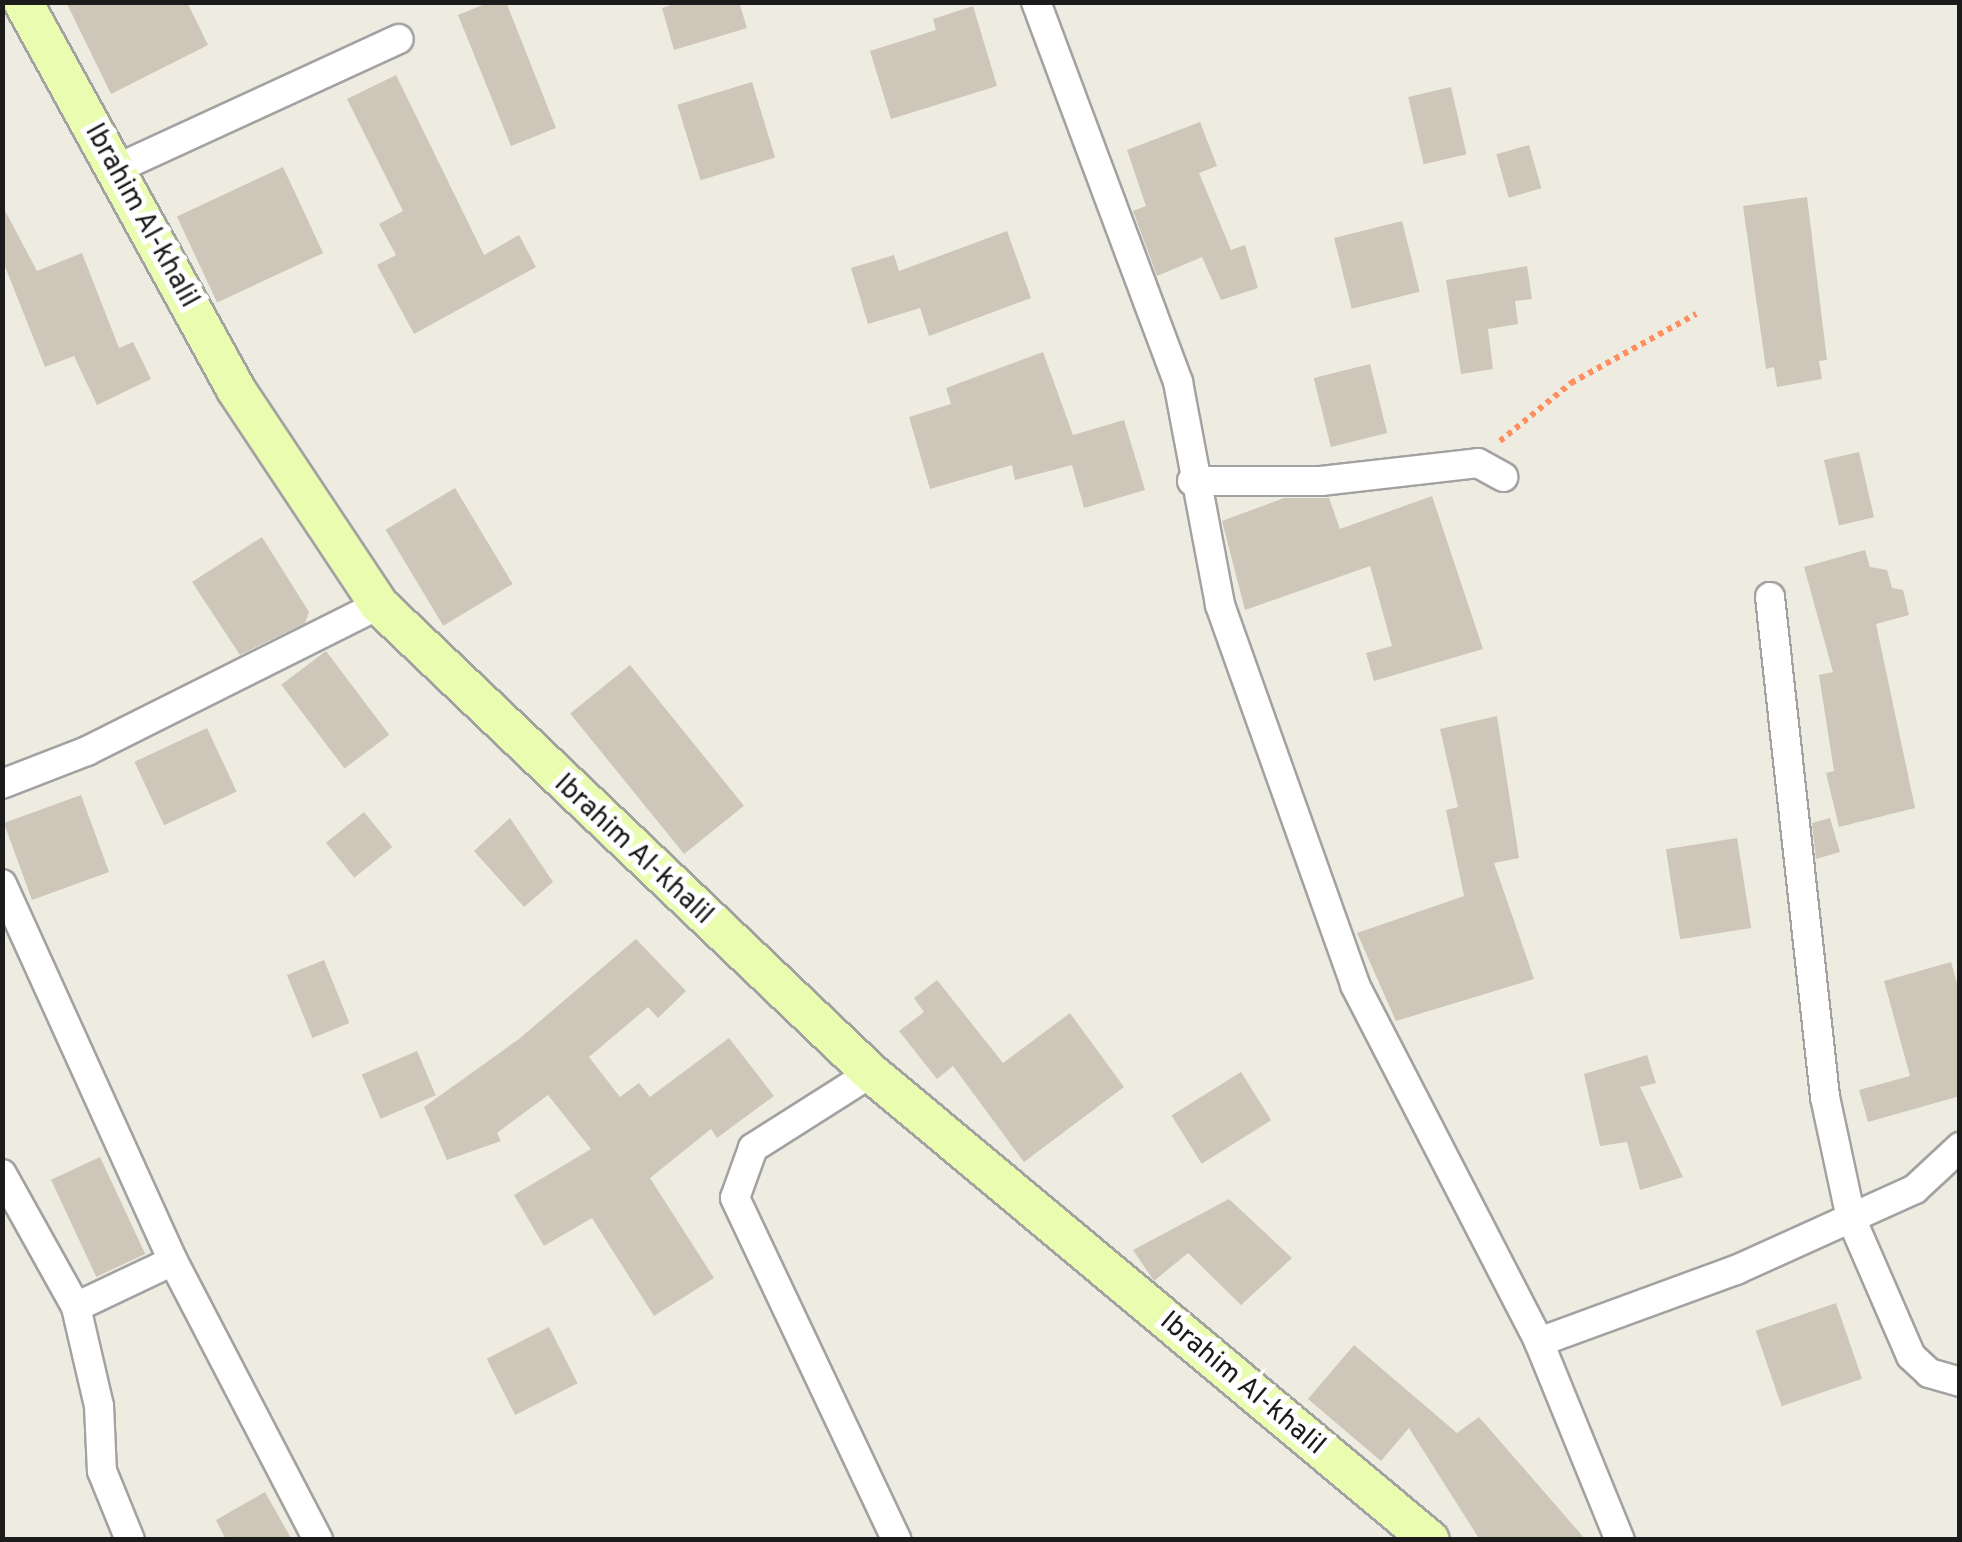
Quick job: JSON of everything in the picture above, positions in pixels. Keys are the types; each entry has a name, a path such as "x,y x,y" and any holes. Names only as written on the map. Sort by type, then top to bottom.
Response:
{"street":[{"name":"Ibrahim Al-khalil","path":"23,2 234,388 380,605 872,1073 1430,1540"},
{"path":"1036,2 1178,382 1192,480 1220,605 1354,984 1539,1342 1620,1540"},
{"path":"116,170 398,39"},
{"path":"1192,480 1320,481 1491,470"},
{"path":"1770,597 1825,1097 1851,1218 1912,1356 1929,1372 1960,1382"},
{"path":"2,784 87,751 380,605"},
{"path":"2,884 173,1261 318,1540"},
{"path":"872,1073 753,1148 735,1198 898,1540"},
{"path":"1539,1342 1736,1270 1915,1190 1960,1147"},
{"path":"2,1174 76,1307 99,1406 102,1471 130,1540"},
{"path":"76,1307 173,1261"}],"path":[{"path":"1491,470 1570,384 1696,314"}],"building":[{"path":"66,2 187,2 208,45 111,94"},
{"path":"490,2 506,2 556,128 511,146 458,15"},
{"path":"680,2 739,2 747,28 674,50 662,8"},
{"path":"973,6 997,86 891,119 870,51 936,30 933,19"},
{"path":"396,75 484,255 519,235 536,267 414,334 377,265 396,255 379,224 403,211 347,99"},
{"path":"752,82 775,158 701,180 677,105"},
{"path":"1451,87 1467,154 1424,164 1408,97"},
{"path":"1200,122 1217,166 1199,173 1231,250 1245,245 1258,288 1221,300 1202,257 1157,276 1133,211 1146,206 1127,150"},
{"path":"1529,145 1541,188 1509,198 1496,154"},
{"path":"283,167 323,253 217,303 177,216"},
{"path":"1807,197 1827,360 1819,361 1822,379 1777,387 1774,367 1766,369 1743,206"},
{"path":"2,205 37,271 82,253 119,348 133,342 151,379 97,405 74,356 45,367 2,259"},
{"path":"1402,221 1420,292 1352,309 1334,238"},
{"path":"1007,231 1031,298 929,336 920,308 868,324 851,268 894,255 899,271"},
{"path":"1527,266 1532,299 1515,301 1518,324 1488,329 1493,369 1461,374 1446,280"},
{"path":"1043,352 1073,435 1124,420 1145,490 1084,508 1072,465 1015,480 1012,465 930,489 909,417 951,404 946,388"},
{"path":"1370,364 1387,433 1331,447 1314,378"},
{"path":"1859,452 1874,517 1839,525 1824,460"},
{"path":"455,488 513,584 443,626 386,530"},
{"path":"1432,496 1483,649 1374,681 1366,653 1392,646 1370,566 1245,610 1222,521 1284,498 1329,498 1340,529"},
{"path":"262,537 309,612 305,623 240,655 192,582"},
{"path":"1865,550 1870,567 1887,570 1892,588 1903,590 1909,615 1876,624 1915,808 1839,827 1826,773 1834,771 1819,675 1833,672 1804,567"},
{"path":"326,651 389,735 344,769 281,685"},
{"path":"630,665 744,806 684,854 570,713"},
{"path":"1497,716 1519,858 1494,863 1534,979 1396,1021 1357,933 1464,896 1446,810 1458,807 1440,729"},
{"path":"207,728 237,791 164,825 134,762"},
{"path":"81,795 109,872 32,900 4,823"},
{"path":"364,812 392,847 354,878 326,843"},
{"path":"510,818 553,882 524,907 474,851"},
{"path":"1830,818 1840,852 1816,859 1812,823"},
{"path":"1737,838 1751,928 1680,939 1666,849"},
{"path":"636,939 686,991 658,1018 648,1007 589,1057 620,1097 639,1083 650,1097 729,1038 774,1096 717,1138 711,1129 650,1178 714,1278 654,1316 592,1218 544,1246 514,1195 591,1149 548,1095 497,1133 501,1141 447,1160 424,1107 519,1039"},
{"path":"324,960 349,1023 312,1038 287,975"},
{"path":"1951,962 1960,994 1960,1096 1868,1122 1859,1090 1910,1076 1884,981"},
{"path":"937,980 1003,1063 1070,1013 1124,1087 1024,1162 953,1066 937,1079 899,1031 924,1012 914,998"},
{"path":"417,1051 436,1095 381,1119 362,1074"},
{"path":"1647,1055 1656,1083 1640,1087 1683,1177 1640,1190 1627,1142 1600,1146 1584,1074"},
{"path":"1241,1072 1271,1120 1202,1164 1171,1115"},
{"path":"100,1157 145,1254 96,1277 51,1180"},
{"path":"1229,1199 1292,1258 1241,1305 1188,1253 1154,1281 1133,1250"},
{"path":"1836,1303 1862,1379 1782,1406 1756,1331"},
{"path":"549,1327 578,1383 515,1415 487,1359"},
{"path":"1354,1345 1457,1433 1479,1417 1586,1540 1480,1540 1409,1428 1381,1461 1308,1399"},
{"path":"265,1492 292,1540 226,1540 216,1520"}]}
